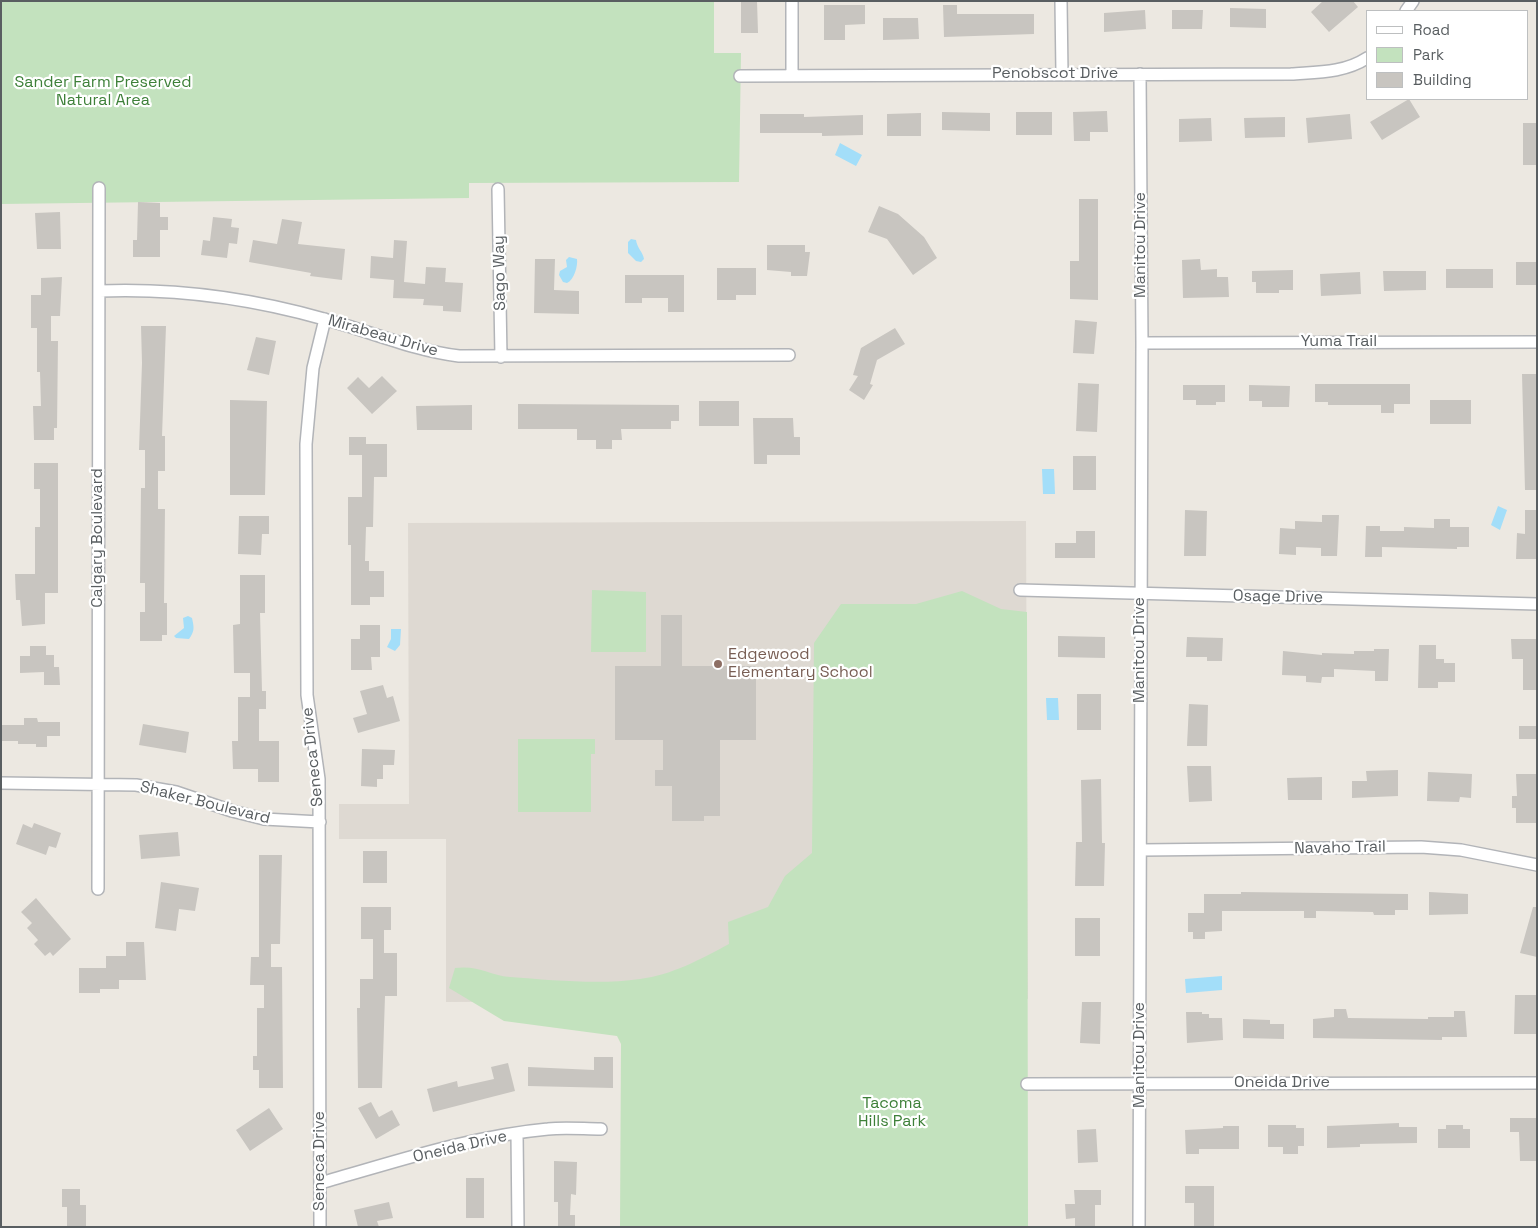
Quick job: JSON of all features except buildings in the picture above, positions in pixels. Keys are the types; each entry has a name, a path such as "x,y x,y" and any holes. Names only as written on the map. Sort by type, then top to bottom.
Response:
{"street":[{"path":"792,1 792,76"},
{"path":"1061,1 1062,74"},
{"name":"Penobscot Drive","path":"740,76 1291,74 1341,69 1357,64 1366,59"},
{"name":"Manitou Drive","path":"1139,1227 1142,850 1140,74"},
{"name":"Calgary Boulevard","path":"98,889 99,188"},
{"name":"Sago Way","path":"498,189 501,357"},
{"name":"Mirabeau Drive","path":"99,291 156,290 213,295 270,305 325,319 420,349 459,356 790,355"},
{"name":"Seneca Drive","path":"320,1227 320,822 319,779 307,695 306,444 312,376 325,319"},
{"name":"Yuma Trail","path":"1142,343 1537,342"},
{"name":"Osage Drive","path":"1020,590 1537,604"},
{"name":"Shaker Boulevard","path":"1,783 136,785 176,792 232,812 264,819 320,822"},
{"name":"Navaho Trail","path":"1142,850 1421,847 1470,852 1537,865"},
{"name":"Oneida Drive","path":"1027,1084 1537,1083"},
{"name":"Oneida Drive","path":"320,1183 451,1147 517,1133 549,1128 602,1129"},
{"path":"517,1133 518,1227"}],"shaded area":[{"name":"Edgewood Elementary School","path":"1026,521 1028,999 446,1002 446,839 339,839 339,804 409,804 408,523"}],"green space":[{"name":"Sander Farm Preserved Natural Area","path":"1,1 714,1 714,53 741,53 739,182 469,183 469,198 1,204"},
{"path":"592,590 646,592 646,652 591,652"},
{"name":"Tacoma Hills Park","path":"962,591 1001,609 1027,612 1028,1227 620,1227 621,1044 617,1036 504,1021 449,988 455,968 471,968 510,977 592,982 625,981 652,977 675,970 729,944 728,922 768,907 785,876 812,853 814,643 841,604 916,604"},
{"path":"518,739 595,739 595,754 591,754 591,812 518,812"}],"water":[{"path":"840,143 862,155 856,166 835,155"},
{"path":"631,239 636,240 644,259 641,262 636,261 628,253 628,242"},
{"path":"569,257 577,259 577,262 574,276 567,283 563,282 559,275 560,271 567,267 566,260"},
{"path":"1042,469 1054,469 1055,494 1043,494"},
{"path":"1498,506 1507,510 1500,530 1491,525"},
{"path":"188,616 192,618 193,624 191,636 189,639 176,638 174,636 184,628 183,618"},
{"path":"391,629 401,629 400,645 395,651 387,647 391,639"},
{"path":"1046,698 1058,698 1059,720 1047,720"},
{"path":"1222,976 1222,990 1186,993 1185,979"}],"place":[{"name":"Edgewood Elementary School","path":"718,664"}]}
